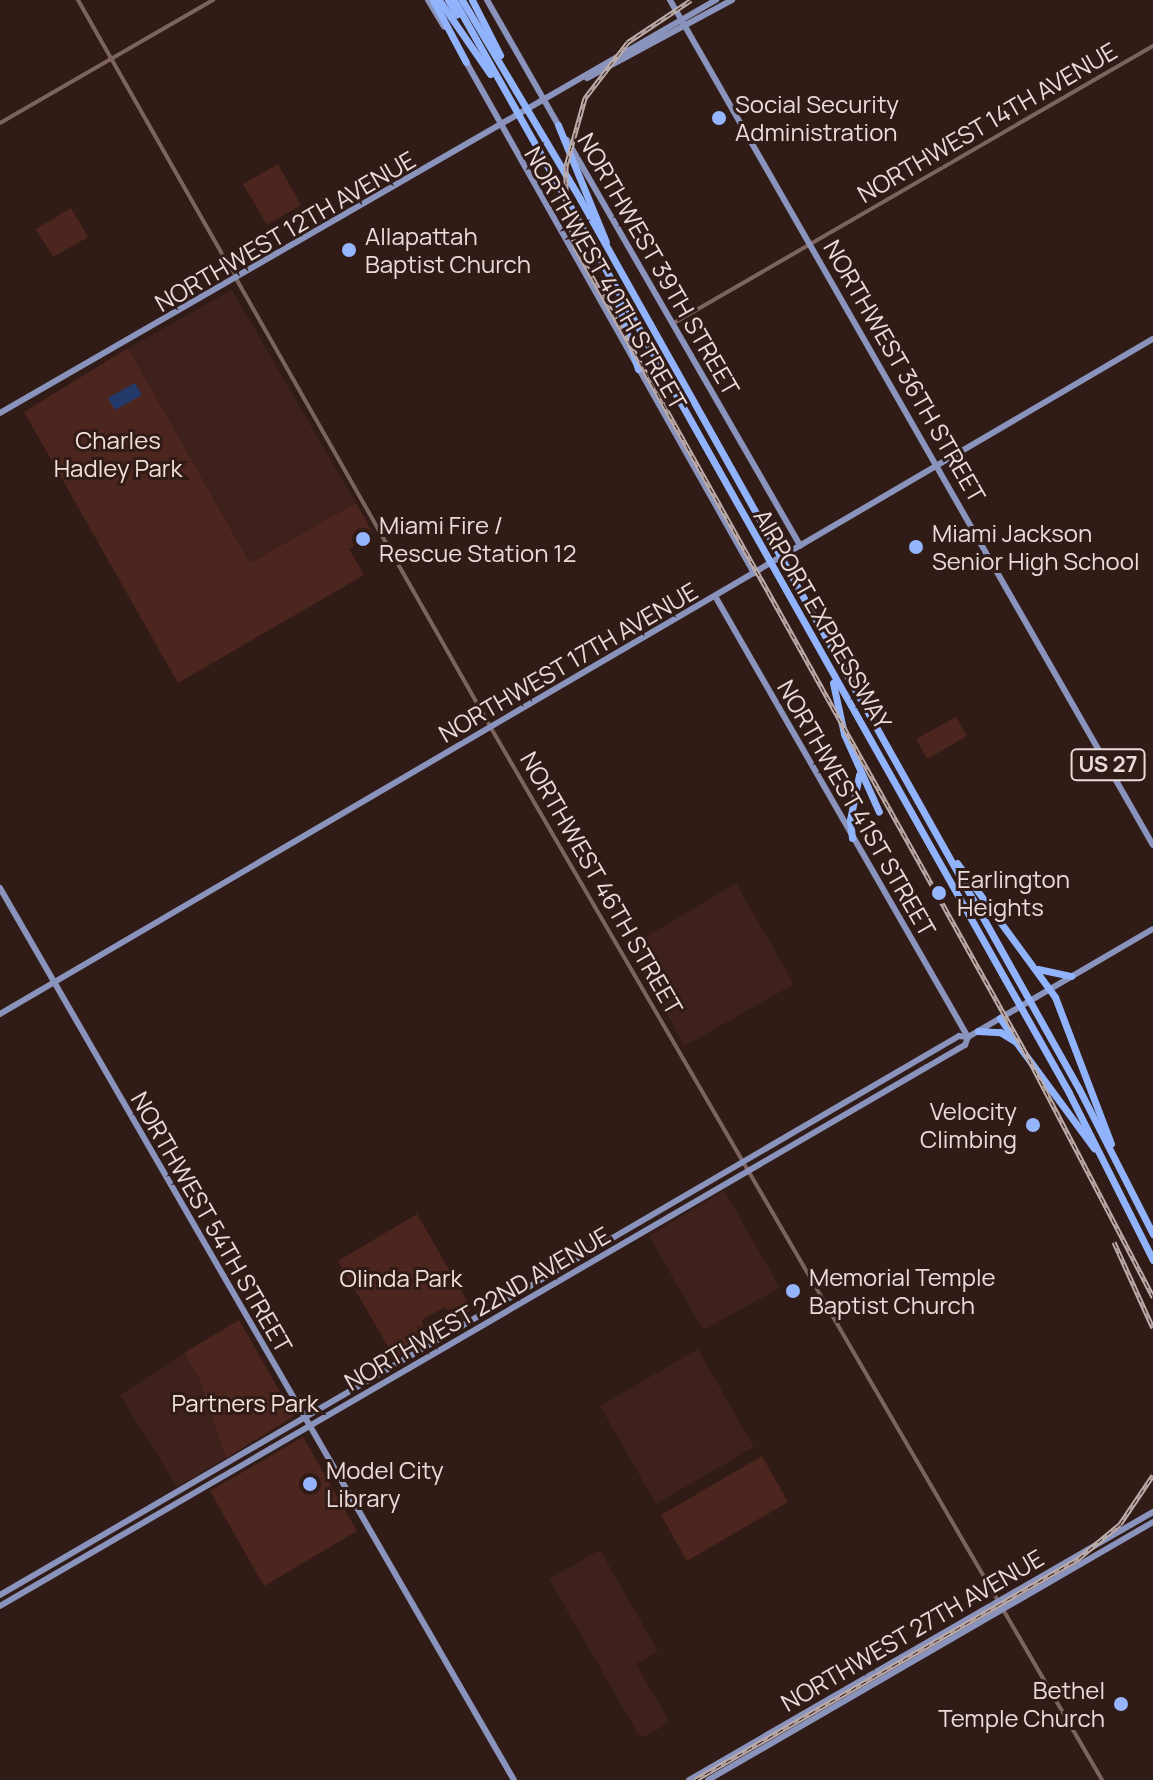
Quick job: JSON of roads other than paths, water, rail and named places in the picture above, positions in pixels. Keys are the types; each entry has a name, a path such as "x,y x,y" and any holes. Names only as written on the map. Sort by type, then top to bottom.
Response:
{"highway":[{"path":"430,0 466,62"},
{"path":"439,0 498,81"},
{"name":"AIRPORT EXPRESSWAY","path":"451,0 1012,992 1113,1176 1153,1260"},
{"name":"AIRPORT EXPRESSWAY","path":"462,0 511,79 1037,1015 1153,1234"},
{"path":"472,0 511,79"},
{"path":"558,125 609,252"},
{"path":"606,276 638,369"},
{"path":"829,669 860,780 850,820 852,838"},
{"path":"856,761 879,812"},
{"path":"925,815 967,879 1037,968 1049,989 1115,1158"},
{"path":"1037,968 1071,976"},
{"path":"1000,1018 1113,1176"},
{"path":"978,1031 1000,1032 1016,1042"}],"main road":[{"name":"NORTHWEST 39TH STREET","path":"487,0 800,546"},
{"name":"NORTHWEST 36TH STREET","path":"670,0 938,464 1153,845"},
{"name":"NORTHWEST 12TH AVENUE","path":"683,23 716,0"},
{"name":"NORTHWEST 12TH AVENUE","path":"0,413 683,23 732,0"},
{"name":"NORTHWEST 40TH STREET","path":"466,62 754,573"},
{"name":"NORTHWEST 17TH AVENUE","path":"0,1014 1153,339"},
{"name":"NORTHWEST 41ST STREET","path":"715,596 968,1037"},
{"name":"NORTHWEST 54TH STREET","path":"0,888 514,1780"},
{"name":"NORTHWEST 22ND AVENUE","path":"0,1595 959,1036 968,1037 1153,929"},
{"name":"NORTHWEST 22ND AVENUE","path":"0,1606 965,1045 968,1037"},
{"name":"NORTHWEST 27TH AVENUE","path":"689,1780 1153,1512"},
{"name":"NORTHWEST 27TH AVENUE","path":"711,1778 1153,1522"},
{"path":"1041,1589 1043,1576"},
{"path":"711,1778 714,1765"}],"street":[{"name":"NORTHWEST 46TH STREET","path":"78,0 491,728 1102,1780"},
{"path":"0,123 213,0"},
{"name":"NORTHWEST 14TH AVENUE","path":"672,324 1153,46"}],"water":[{"path":"135,383 142,395 115,410 108,398"}],"railway":[{"path":"691,0 628,42 585,98 566,166 566,206 575,246 1023,1048 1153,1297"},
{"path":"1114,1242 1153,1328"},
{"path":"695,1780 1079,1558 1120,1524 1153,1475"}],"place":[{"name":"Social Security Administration","path":"719,118"},
{"name":"Allapattah Baptist Church","path":"349,250"},
{"name":"Miami Fire / Rescue Station 12","path":"363,539"},
{"name":"Miami Jackson Senior High School","path":"916,547"},
{"name":"Earlington Heights","path":"939,893"},
{"name":"Velocity Climbing","path":"1033,1125"},
{"name":"Memorial Temple Baptist Church","path":"793,1291"},
{"name":"Model City Library","path":"310,1484"},
{"name":"Bethel Temple Church","path":"1121,1704"}],"park label":[{"name":"Charles Hadley Park","path":"118,454"},
{"name":"Olinda Park","path":"401,1278"},
{"name":"Partners Park","path":"245,1403"}]}
